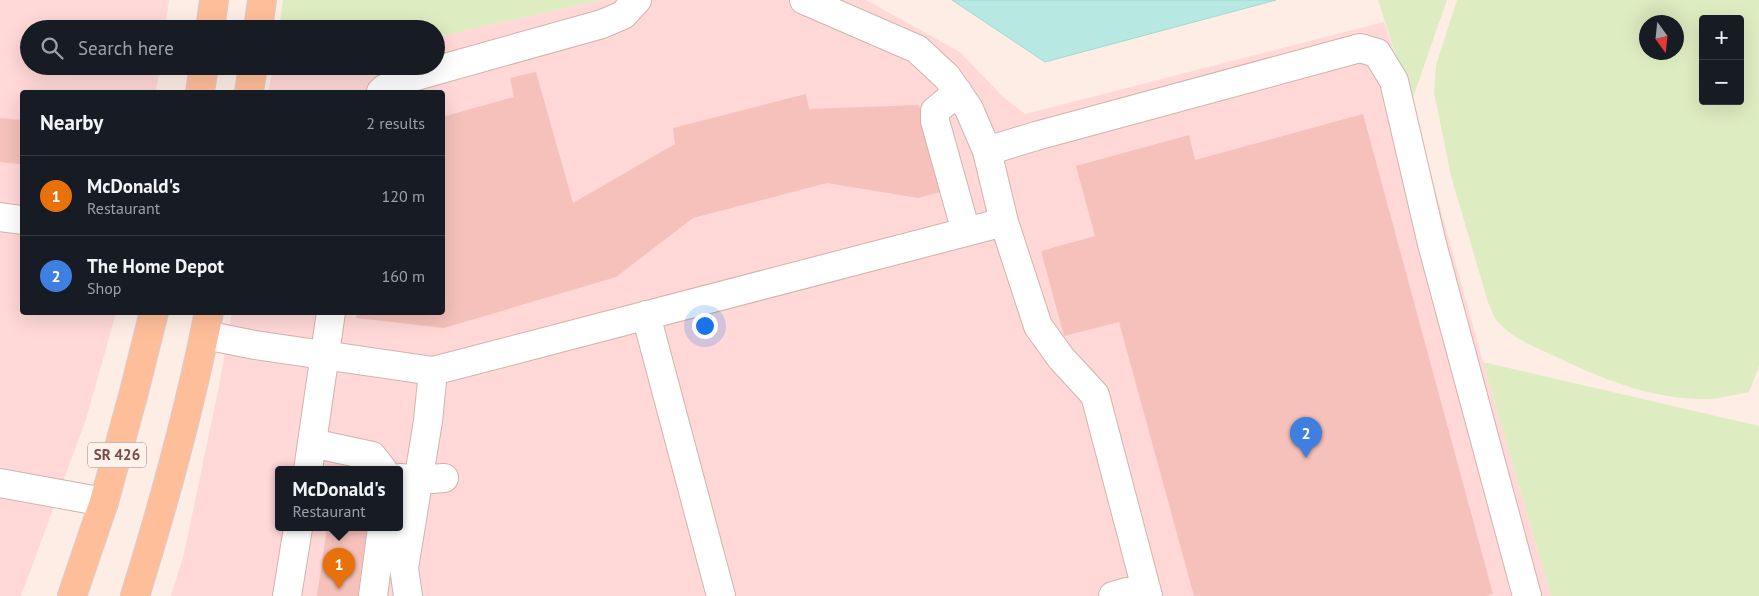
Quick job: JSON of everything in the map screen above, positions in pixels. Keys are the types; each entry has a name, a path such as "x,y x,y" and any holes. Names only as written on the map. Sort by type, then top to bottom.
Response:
{"main road":[{"path":"211,20 214,0"},
{"path":"259,20 262,0"},
{"path":"200,90 203,75"},
{"path":"249,90 252,75"},
{"name":"SR 426","path":"72,596 104,502 153,315"},
{"path":"135,596 156,529 186,413 203,320"}],"lane":[{"path":"445,68 602,24 623,15 637,0"},
{"path":"804,0 917,49 947,77 970,109 987,152 1004,222 1038,326 1061,358 1095,395 1146,592 1113,596"},
{"path":"987,152 1036,136 1360,48 1377,53 1394,80 1432,244 1527,596"},
{"path":"384,90 402,80 420,75"},
{"path":"958,92 935,111 935,121 966,232"},
{"path":"0,216 20,220"},
{"path":"203,320 255,345 433,371 1004,222"},
{"path":"309,466 331,315"},
{"path":"646,315 721,596"},
{"path":"408,596 404,568 420,479 433,371"},
{"path":"312,444 372,456 380,466"},
{"path":"0,483 104,502"},
{"path":"287,596 298,531"},
{"path":"373,596 382,531"}],"shaded area":[{"path":"0,0 169,0 166,20 20,20 20,75 159,75 156,90 20,90 20,315 115,315 86,419 21,596 0,596"},
{"path":"602,0 866,0 960,52 1002,96 1025,114 1384,22 1411,103 1551,596 171,596 184,554 232,315 445,315 445,90 268,90 272,75 445,75 445,35"}],"green space":[{"path":"283,0 602,0 445,35 445,20 280,20"},
{"path":"1378,0 1447,0 1411,103"},
{"path":"1457,0 1759,0 1759,366 1749,392 1708,399 1666,396 1646,392 1607,379 1536,348 1515,337 1503,327 1493,315 1488,302 1451,176 1434,92 1436,65"},
{"path":"1483,362 1759,426 1759,596 1551,596"}],"water":[{"path":"952,0 1276,0 1045,62"}],"building":[{"path":"536,72 573,203 675,144 673,128 806,94 809,109 919,105 943,191 918,198 827,183 693,218 616,277 444,328 356,318 356,315 445,315 445,116 514,97 510,78"},
{"path":"1363,114 1493,594 1487,596 1194,596 1119,322 1064,336 1041,251 1095,236 1076,166 1189,135 1195,160"},
{"path":"0,118 20,120 20,164 0,162"},
{"path":"327,531 367,531 358,596 317,596"}],"place":[{"name":"The Home Depot","path":"1306,458"},
{"name":"McDonald's","path":"339,589"}]}
